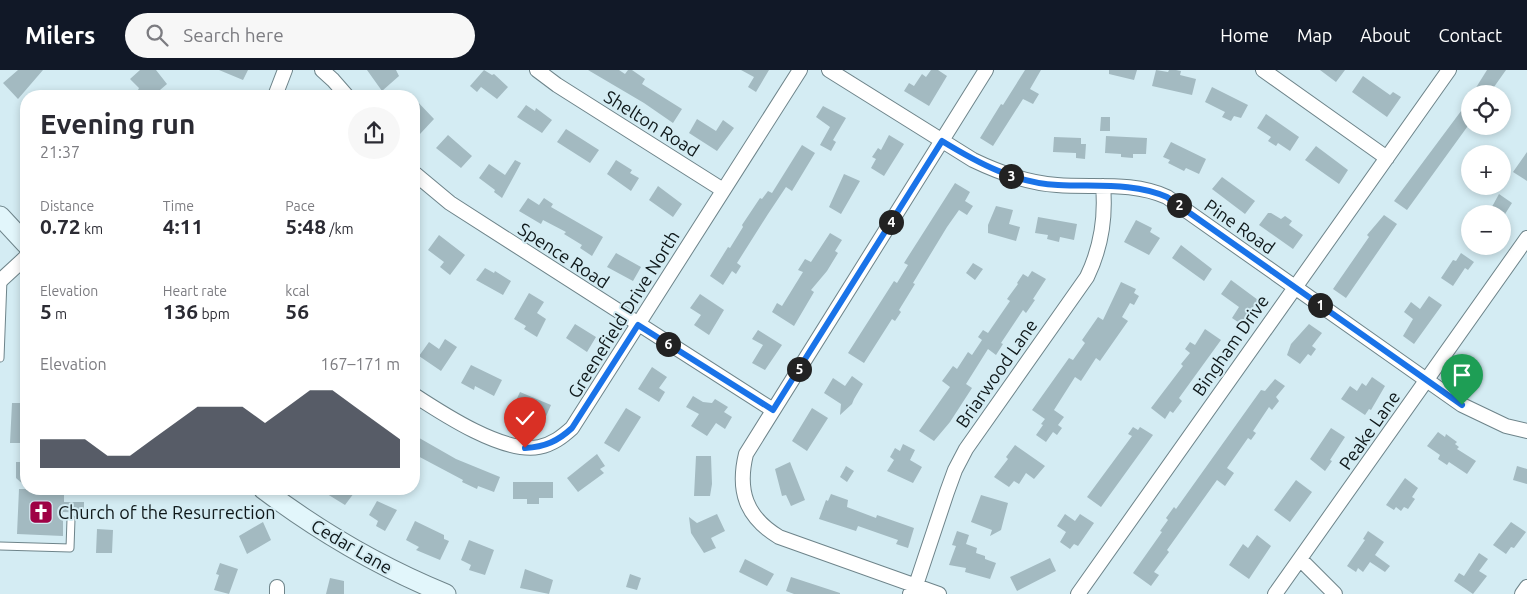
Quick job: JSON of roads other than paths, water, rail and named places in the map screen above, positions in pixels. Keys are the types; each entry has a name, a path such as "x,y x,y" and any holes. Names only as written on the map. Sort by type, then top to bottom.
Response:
{"main road":[{"path":"0,216 20,238"},
{"name":"Cedar Lane","path":"271,495 337,541 385,567 446,594"}],"street":[{"path":"277,90 285,70"},
{"path":"322,70 342,90"},
{"name":"Shelton Road","path":"537,70 557,85 723,190"},
{"name":"Greenefield Drive North","path":"420,399 450,418 501,441 525,448 550,444 561,438 572,428 800,70"},
{"name":"Pine Road","path":"829,70 973,160 1018,178 1056,185 1138,187 1152,190 1167,197 1462,405 1483,417 1506,426 1527,431"},
{"path":"939,594 915,591 779,537 758,521 745,497 742,470 746,454 986,70"},
{"path":"1263,70 1387,158"},
{"name":"Bingham Drive","path":"1078,594 1448,70"},
{"name":"Spence Road","path":"420,178 450,204 773,410"},
{"name":"Briarwood Lane","path":"915,591 946,492 966,449 1077,293 1091,269 1100,245 1104,225 1104,186"},
{"name":"Peake Lane","path":"1275,594 1527,238"},
{"path":"2,280 20,263"},
{"path":"1300,559 1335,594"},
{"path":"1522,594 1527,587"}],"lane":[{"path":"0,358 2,280"},
{"path":"0,546 70,548 71,519"}],"place":[{"name":"Church of the Resurrection","path":"41,512"}]}
